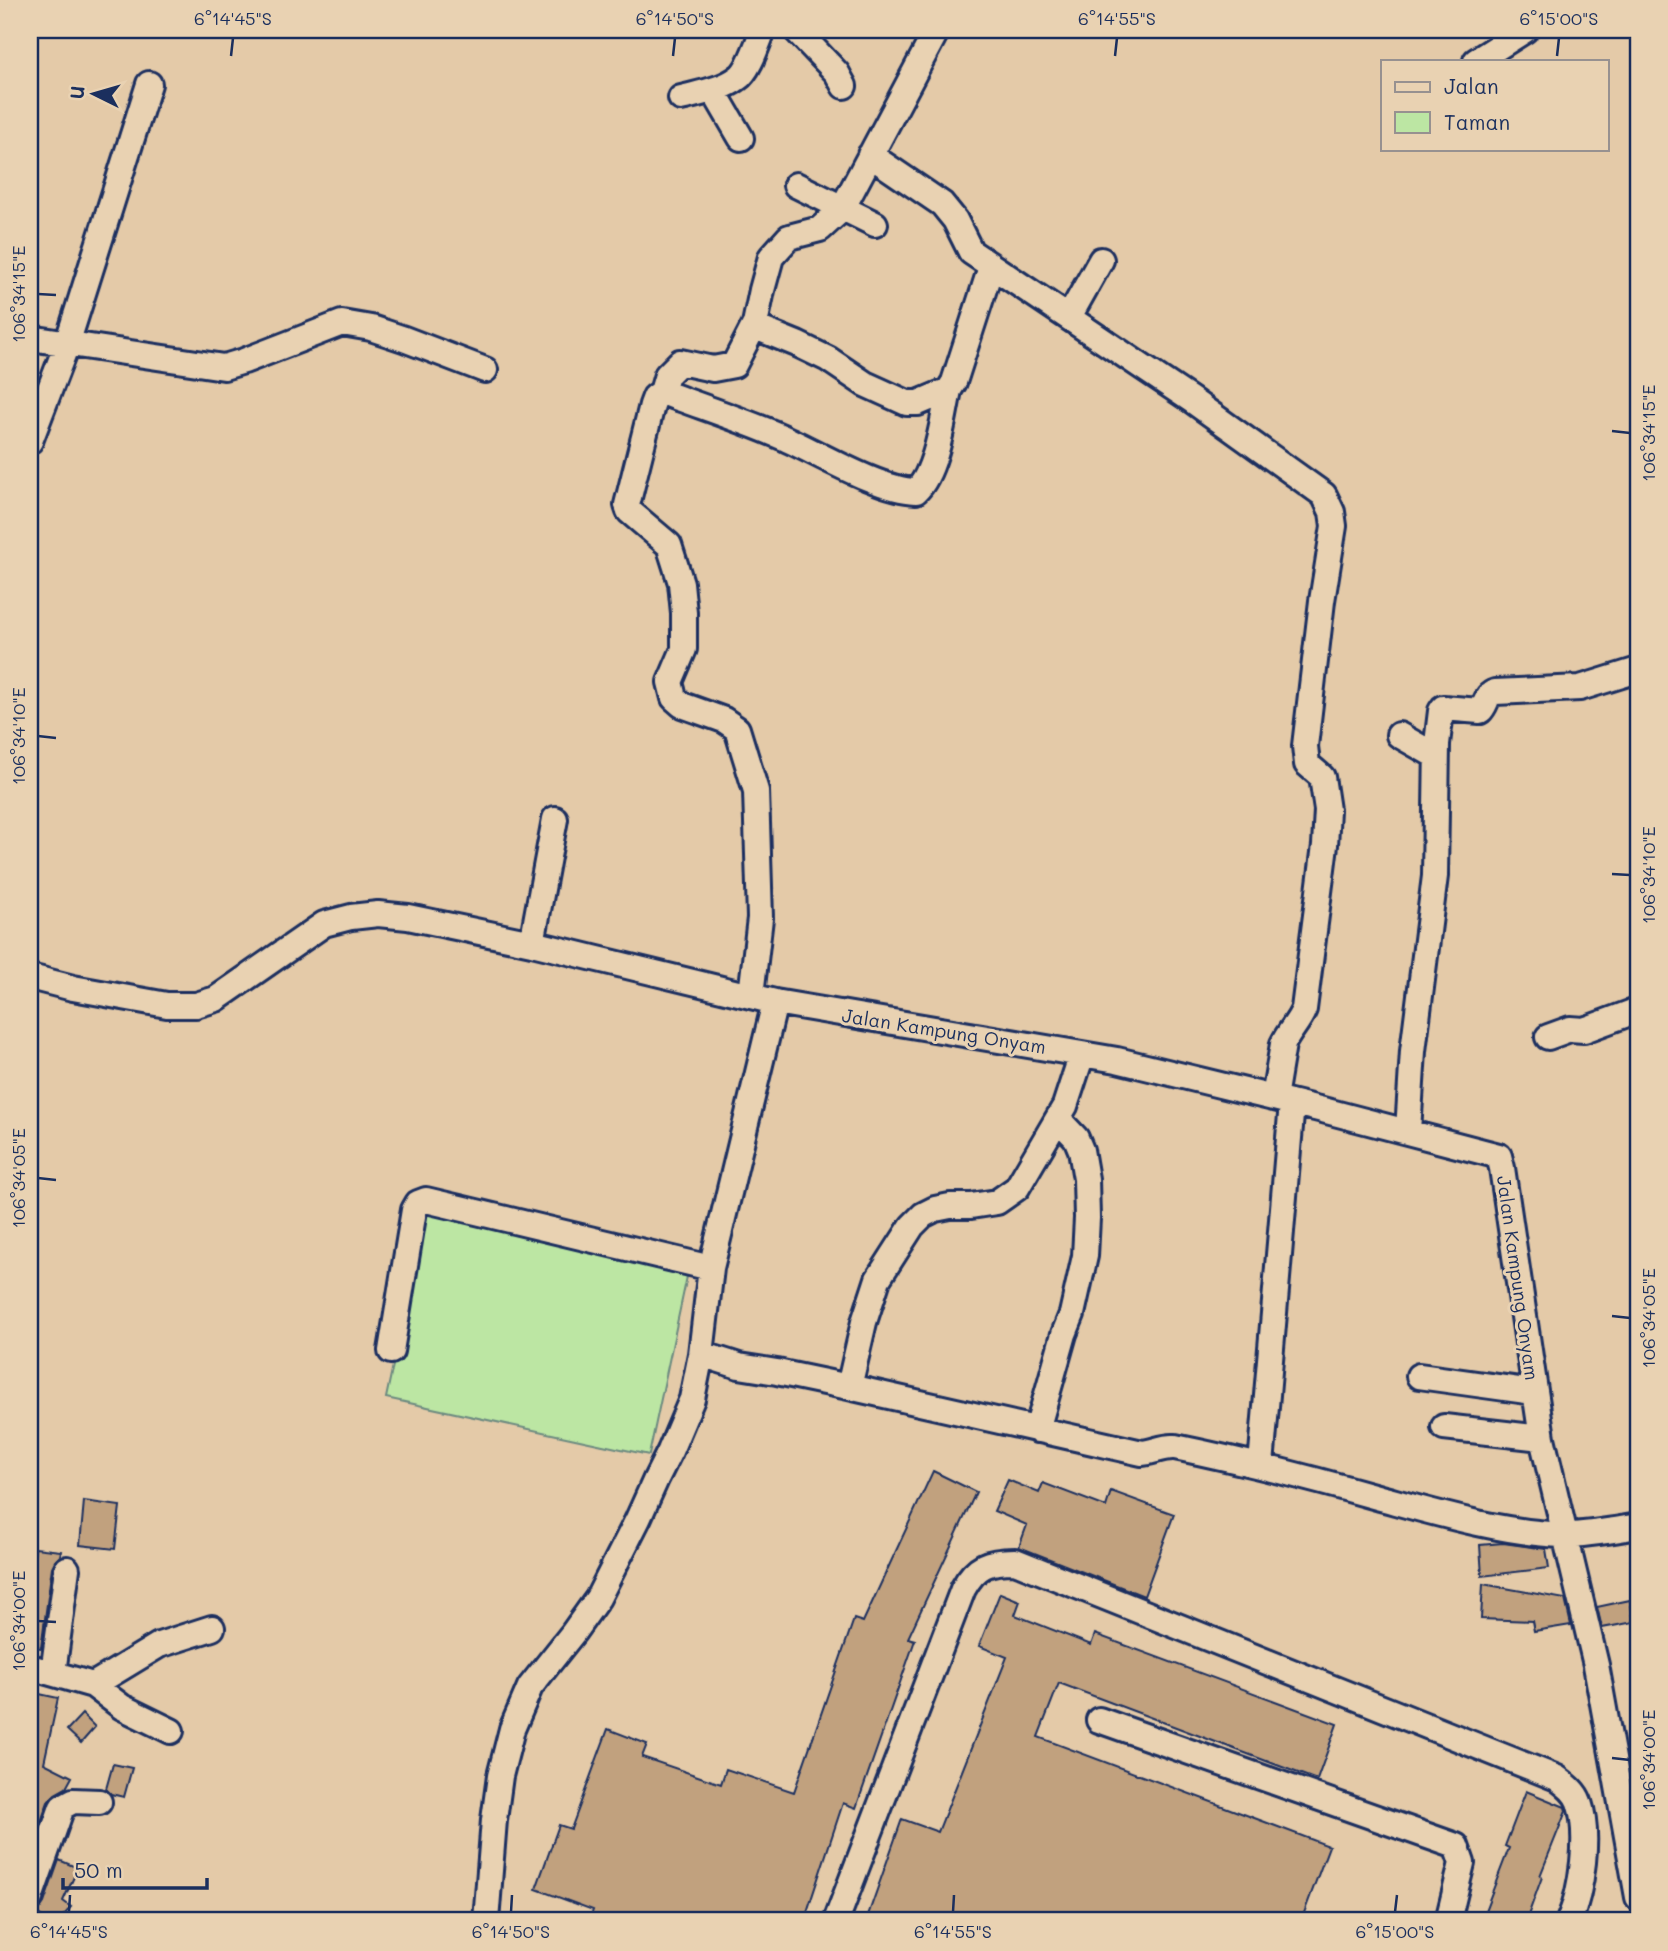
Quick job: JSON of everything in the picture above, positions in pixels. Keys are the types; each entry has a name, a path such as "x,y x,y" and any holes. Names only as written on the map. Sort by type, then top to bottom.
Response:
{"street":[{"path":"681,98 713,90 739,78 763,30"},
{"path":"796,30 837,74 844,86"},
{"path":"751,995 760,918 756,791 737,729 724,720 682,705 674,698 670,682 684,649 681,583 669,545 629,511 627,505 652,405 655,397 662,392 667,374 680,362 713,369 734,365 755,324 771,257 789,237 820,229 842,209 937,30"},
{"path":"1478,60 1525,30"},
{"path":"30,441 67,344 149,84"},
{"path":"713,90 741,138"},
{"path":"870,155 942,204 956,220 971,252 1190,399 1324,495 1332,512 1334,526 1304,746 1307,764 1322,777 1326,795 1325,845 1304,1009 1283,1044 1283,1101 1261,1465"},
{"path":"796,186 875,224"},
{"path":"1069,317 1101,260"},
{"path":"662,392 780,436 867,477 905,491 916,491 924,484 937,447 949,390 954,382 991,267"},
{"path":"30,338 224,367 342,323 393,335 485,370"},
{"path":"755,324 760,329 828,359 865,384 907,402 918,402 949,390"},
{"path":"1408,1132 1413,1051 1435,876 1436,756 1441,711 1443,708 1480,711 1490,693 1580,688 1638,670"},
{"path":"1399,735 1436,756"},
{"path":"532,943 555,819"},
{"name":"Jalan Kampung Onyam","path":"30,977 72,988 167,1005 196,1005 216,999 324,924 378,914 408,917 532,943 775,1002 1117,1060 1499,1156 1503,1168 1542,1438 1596,1665 1638,1897"},
{"path":"486,1921 494,1820 500,1776 512,1729 530,1687 597,1598 639,1519 692,1399 701,1354 711,1268 775,1002"},
{"path":"1548,1037 1570,1029 1584,1030 1638,1010"},
{"path":"849,1387 864,1322 878,1279 912,1226 923,1215 935,1209 997,1202 1017,1188 1065,1106 1082,1054"},
{"path":"1037,1430 1072,1314 1085,1256 1086,1179 1081,1150 1076,1138 1058,1119"},
{"path":"391,1352 414,1210 418,1203 426,1200 711,1268"},
{"path":"701,1354 739,1366 777,1371 1142,1452 1152,1452 1166,1446 1261,1465 1448,1516 1520,1531 1564,1535 1638,1526"},
{"path":"1419,1376 1534,1392"},
{"path":"1444,1427 1542,1438"},
{"path":"836,1921 963,1590 970,1575 996,1561 1015,1561 1557,1778 1572,1790 1578,1801 1585,1835 1576,1903 1569,1921"},
{"path":"67,1569 41,1670 93,1685 122,1707 171,1731"},
{"path":"93,1685 159,1645 212,1628"},
{"path":"1099,1720 1455,1846 1462,1863 1448,1921"},
{"path":"30,1898 34,1872 62,1807 73,1801 99,1802"}],"green space":[{"path":"426,1210 689,1267 649,1455 386,1398"}],"building":[{"path":"933,1471 976,1492 908,1638 915,1640 856,1808 843,1803 804,1921 589,1921 593,1910 536,1889 559,1825 571,1829 608,1729 647,1744 642,1757 721,1784 726,1769 794,1792 854,1619 863,1622"},
{"path":"1008,1480 1039,1493 1043,1483 1106,1507 1111,1491 1174,1514 1144,1596 1019,1547 1027,1525 994,1511"},
{"path":"84,1501 120,1506 115,1549 80,1545"},
{"path":"1503,1543 1546,1549 1549,1568 1482,1576 1480,1545"},
{"path":"35,1548 61,1551 52,1567 41,1648 30,1646 30,1587"},
{"path":"1483,1584 1565,1599 1571,1625 1534,1631 1532,1621 1481,1619"},
{"path":"1000,1593 1020,1601 1015,1615 1091,1645 1095,1634 1337,1724 1317,1780 1059,1683 1038,1737 1329,1846 1301,1921 866,1921 902,1819 938,1832 1007,1657 979,1646"},
{"path":"1630,1600 1634,1622 1602,1628 1597,1607"},
{"path":"30,1692 58,1698 44,1763 72,1777 66,1788 48,1802 31,1849 30,1849"},
{"path":"82,1714 95,1727 81,1743 67,1730"},
{"path":"113,1764 132,1768 124,1797 111,1794 106,1789"},
{"path":"1526,1791 1565,1807 1566,1811 1540,1876 1542,1877 1526,1921 1496,1921 1483,1916 1509,1848 1505,1846"},
{"path":"59,1860 78,1868 63,1901 71,1907 59,1921 49,1921 35,1912 44,1903"}]}
